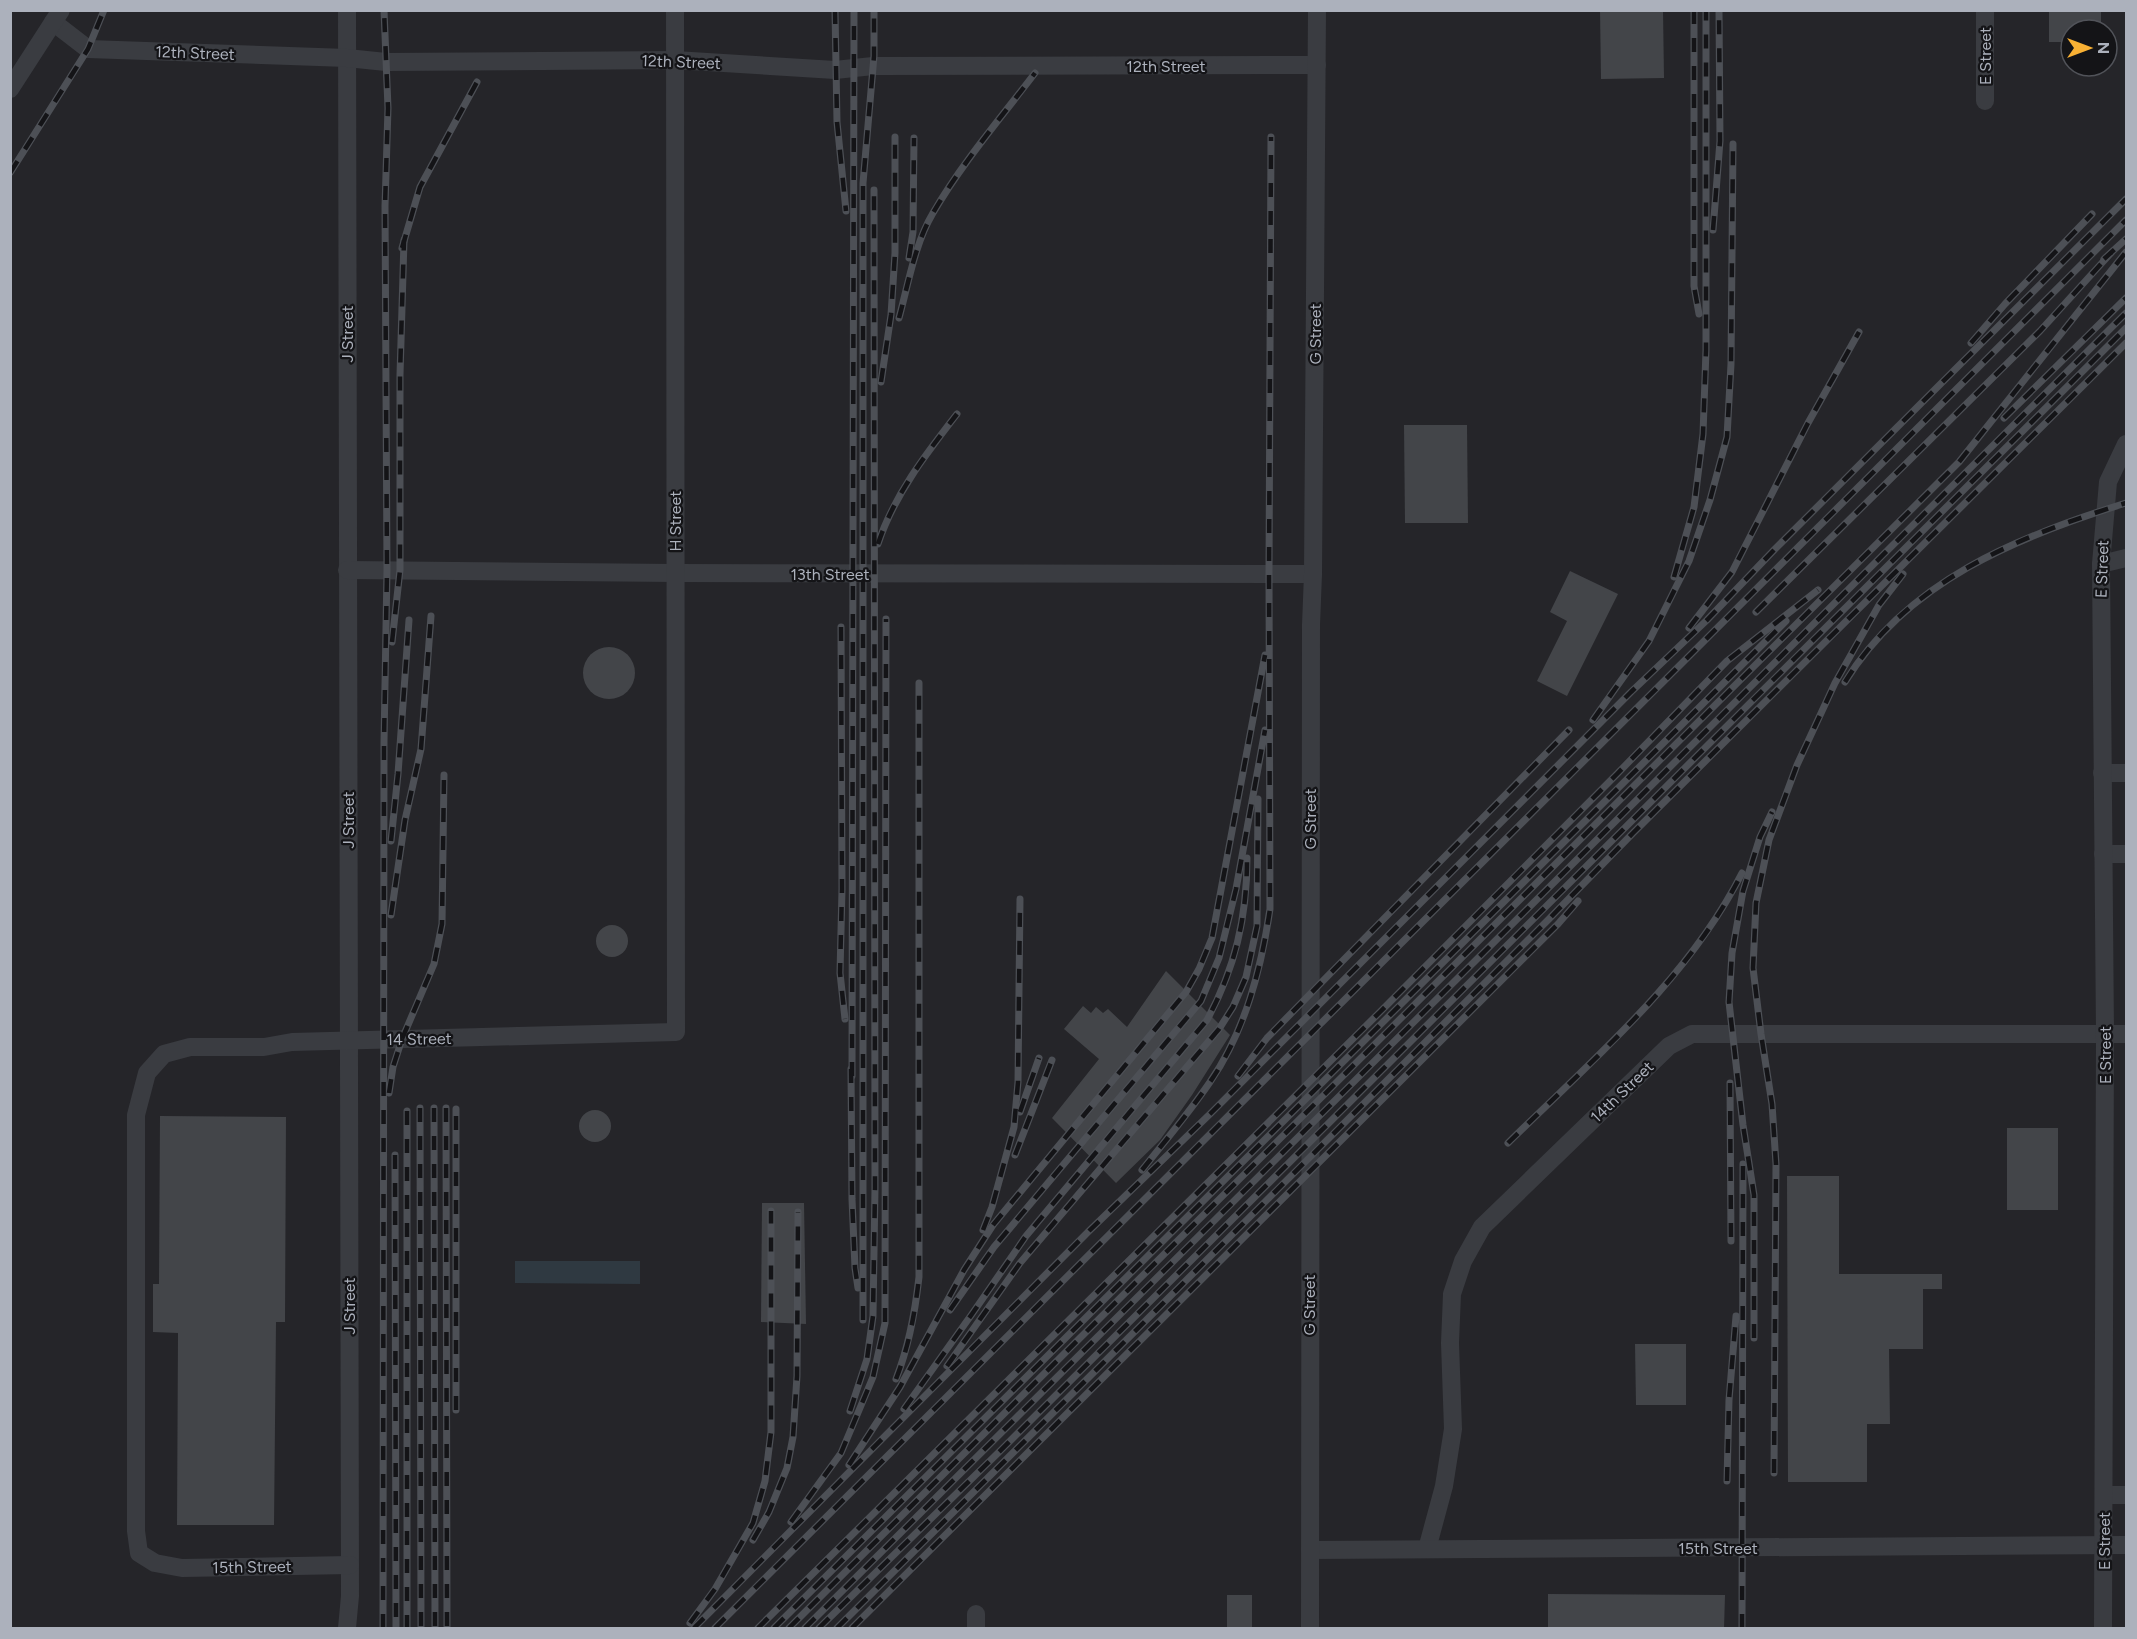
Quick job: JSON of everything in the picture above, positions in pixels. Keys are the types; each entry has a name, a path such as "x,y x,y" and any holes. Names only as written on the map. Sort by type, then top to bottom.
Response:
{"lane":[{"name":"J Street","path":"347,10 350,1565 347,1629"},
{"name":"H Street","path":"675,10 676,1032"},
{"name":"G Street","path":"1310,1629 1311,626 1317,10"},
{"name":"E Street","path":"1985,10 1985,101"},
{"name":"12th Street","path":"57,16 88,49 347,58 386,62 675,60 836,70 873,66 1317,65"},
{"path":"10,89 57,16"},
{"name":"E Street","path":"2103,1629 2105,1034 2100,564 2108,482 2127,444"},
{"path":"2100,564 2127,558"},
{"name":"13th Street","path":"347,570 1313,574"},
{"path":"2102,773 2127,773"},
{"path":"2103,854 2127,854"},
{"name":"14 Street","path":"155,1563 139,1553 136,1531 136,1115 147,1073 164,1054 190,1047 264,1047 292,1042 676,1032"},
{"name":"14th Street","path":"1428,1549 1444,1485 1453,1429 1450,1343 1452,1294 1463,1261 1482,1227 1669,1046 1692,1034 2127,1034"},
{"path":"2104,1495 2127,1495"},
{"name":"15th Street","path":"1310,1550 2127,1545"},
{"name":"15th Street","path":"155,1563 182,1568 350,1565"}],"shaded area":[{"path":"11,11 2126,11 2126,1628 11,1628"},
{"path":"515,1261 640,1261 640,1284 515,1283"}],"building":[{"path":"1600,10 1663,10 1664,78 1601,79"},
{"path":"2049,10 2101,10 2101,18 2059,18 2059,42 2049,42"},
{"path":"1404,425 1467,425 1468,523 1405,523"},
{"path":"1570,571 1618,594 1567,696 1537,681 1567,621 1550,612"},
{"path":"604,647 614,647 628,654 635,673 628,692 614,699 604,699 594,695 587,688 583,678 583,668 587,658 594,651"},
{"path":"612,925 624,929 628,941 624,953 612,957 600,953 596,941 600,929"},
{"path":"1166,971 1230,1035 1160,1140 1116,1183 1052,1118 1099,1059 1064,1029 1083,1006 1091,1013 1096,1007 1103,1013 1108,1009 1127,1027"},
{"path":"595,1110 606,1115 611,1126 606,1137 595,1142 584,1137 579,1126 584,1115"},
{"path":"160,1116 286,1117 285,1322 276,1322 274,1525 177,1525 178,1333 153,1332 153,1284 159,1284"},
{"path":"2007,1128 2058,1128 2058,1210 2007,1210"},
{"path":"1787,1176 1839,1176 1839,1274 1942,1274 1942,1289 1923,1289 1923,1349 1889,1349 1890,1424 1867,1424 1867,1482 1788,1482"},
{"path":"762,1203 804,1203 806,1324 761,1322"},
{"path":"1635,1344 1686,1344 1686,1405 1636,1405"},
{"path":"1548,1594 1725,1595 1724,1629 1548,1629"},
{"path":"1227,1595 1252,1595 1252,1629 1227,1629"}],"railway":[{"path":"10,173 88,49 104,10"},
{"path":"383,1628 384,742 387,570 385,206 388,108 384,10"},
{"path":"835,10 837,122 846,211"},
{"path":"852,1076 854,10"},
{"path":"863,1320 863,183 874,56 874,10"},
{"path":"1694,10 1694,286 1699,314"},
{"path":"1674,577 1694,507 1703,434 1706,350 1706,10"},
{"path":"1713,230 1720,141 1719,10"},
{"path":"899,318 921,237 933,213 969,159 1035,73"},
{"path":"402,248 420,187 477,82"},
{"path":"881,382 891,315 895,253 895,137"},
{"path":"1142,1170 1202,1093 1233,1042 1250,999 1262,955 1270,909 1271,137"},
{"path":"909,258 913,232 914,138"},
{"path":"1593,720 1649,641 1689,561 1710,500 1727,437 1731,364 1733,144"},
{"path":"850,1411 867,1359 873,1316 875,1188 874,190"},
{"path":"694,1628 1090,1230 1210,1114 1631,692 1707,620 1775,549 2126,199"},
{"path":"1971,343 2005,304 2092,214"},
{"path":"715,1628 2126,220"},
{"path":"2104,259 2126,239"},
{"path":"392,642 400,570 400,375 404,240"},
{"path":"789,1628 1959,462 2126,252"},
{"path":"1756,612 2040,331 2111,253"},
{"path":"2004,418 2126,298"},
{"path":"805,1628 2126,313"},
{"path":"819,1628 998,1453 2126,328"},
{"path":"1689,628 1732,572 1808,423 1859,332"},
{"path":"837,1628 2126,343"},
{"path":"878,544 902,492 957,414"},
{"path":"1845,682 1870,647 1900,616 1933,590 1969,567 2046,531 2126,503"},
{"path":"1774,1473 1776,1164 1772,1104 1753,968 1756,903 1769,840 1797,765 1835,683 1879,605 1903,574"},
{"path":"758,1628 1380,1012 1727,661 1818,590"},
{"path":"391,915 405,820 421,749 431,616"},
{"path":"791,1522 841,1453 873,1377 885,1323 886,619"},
{"path":"391,841 409,620"},
{"path":"774,1628 1786,621"},
{"path":"841,627 840,973 845,1019"},
{"path":"849,1465 900,1387 964,1270 993,1225 1186,992 1199,969 1212,938 1265,655"},
{"path":"896,1379 911,1329 919,1277 919,683"},
{"path":"950,1310 994,1247 1201,1001 1219,958 1236,889 1265,730"},
{"path":"1238,1076 1267,1038 1569,730"},
{"path":"389,1093 393,1067 402,1039 434,964 442,924 444,775"},
{"path":"947,1366 1020,1263 1219,1029 1233,1007 1246,977 1257,926 1258,799"},
{"path":"1754,1338 1754,1195 1743,1125 1729,1002 1732,953 1743,891 1760,837 1772,812"},
{"path":"904,1409 1026,1236 1207,1020 1232,962 1242,922 1247,858"},
{"path":"1508,1143 1605,1049 1666,984 1720,912 1742,873"},
{"path":"983,1230 992,1207 1014,1127 1018,1082 1020,899"},
{"path":"852,1628 1558,924 1578,901"},
{"path":"1020,1112 1039,1058"},
{"path":"1015,1155 1052,1060"},
{"path":"851,1069 852,1199 858,1288"},
{"path":"1730,1083 1731,1241"},
{"path":"420,1108 421,1628"},
{"path":"434,1108 435,1628"},
{"path":"446,1108 447,1628"},
{"path":"456,1109 456,1410"},
{"path":"407,1111 407,1628"},
{"path":"395,1155 396,1628"},
{"path":"1742,1628 1743,1164"},
{"path":"690,1623 715,1589 753,1523 765,1481 771,1432 771,1211"},
{"path":"753,1540 769,1512 787,1468 793,1437 797,1376 798,1212"},
{"path":"1727,1481 1729,1400 1736,1316"}]}
